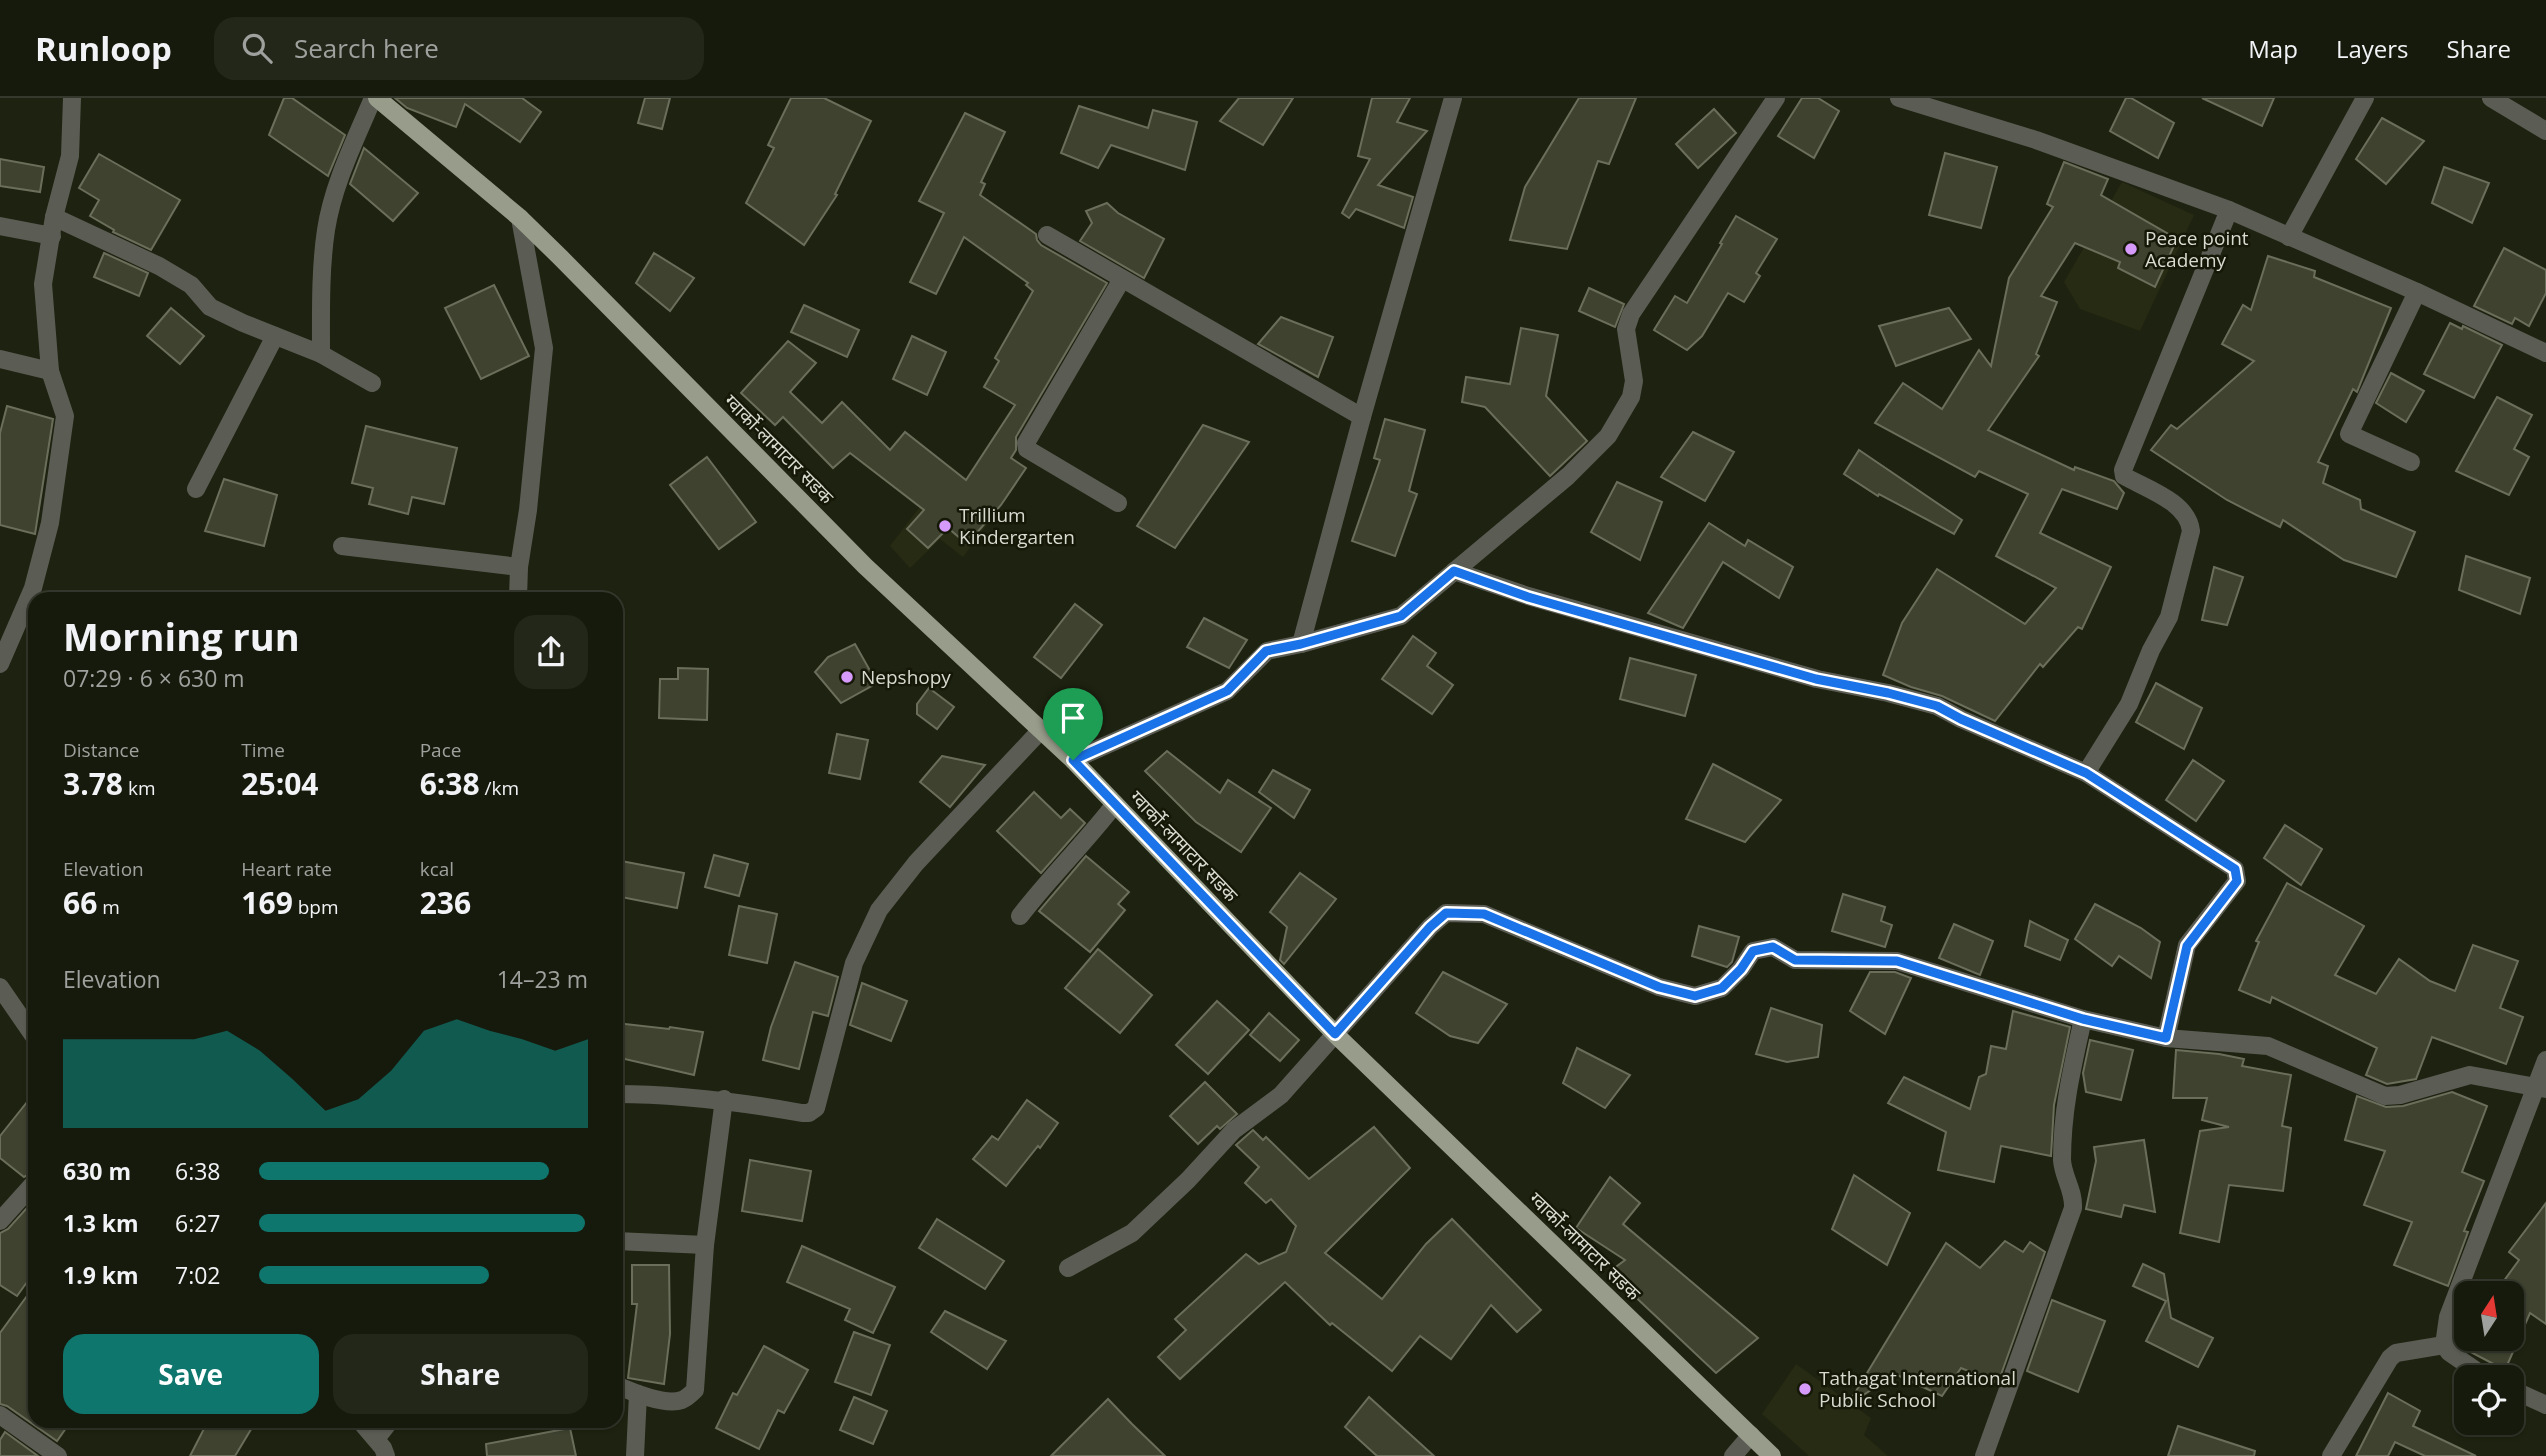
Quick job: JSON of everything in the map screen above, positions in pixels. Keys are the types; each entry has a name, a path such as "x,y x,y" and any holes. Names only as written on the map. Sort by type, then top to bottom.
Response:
{"main road":[{"name":"ग्वार्को-लामाटार सडक","path":"375,98 520,218 865,566 1073,760 1335,1034 1772,1456"}],"street":[{"path":"31,592 50,523 65,416 50,371 43,284 54,218 70,156 72,98"},
{"path":"321,354 321,297 326,230 337,186 375,98"},
{"path":"1301,644 1362,417 1453,98"},
{"path":"1073,760 1227,691 1266,651 1401,616 1567,476 1608,436 1631,397 1634,380 1626,329 1631,314 1776,98"},
{"path":"1899,98 2036,140 2229,210 2417,292 2546,353"},
{"path":"2289,237 2365,98"},
{"path":"2491,98 2546,131"},
{"path":"2086,773 2129,704 2139,675 2169,617 2188,543 2190,520 2181,509 2124,476 2123,470 2229,210"},
{"path":"54,218 159,266 191,285 210,307 321,354 372,383"},
{"path":"518,592 544,348 520,218"},
{"path":"0,226 52,236"},
{"path":"1048,235 1362,417"},
{"path":"1118,503 1027,449 1026,443 1122,279"},
{"path":"2411,462 2349,434 2417,292"},
{"path":"196,489 275,336"},
{"path":"0,359 50,371"},
{"path":"342,546 519,568"},
{"path":"1454,571 1528,597 1816,679 1937,706 2086,773 2235,869 2237,881 2187,946 2166,1038"},
{"path":"0,664 28,600"},
{"path":"623,1094 724,1099 802,1113 809,1113 816,1108 854,963 878,911 916,863 1040,731"},
{"path":"1020,916 1048,879 1093,832 1115,804"},
{"path":"1068,1268 1132,1233 1188,1180 1234,1130 1281,1095 1430,927 1446,913 1484,914 1659,987 1695,996 1722,988 1741,969 1753,951 1773,947 1795,960 1897,961 2083,1019 2166,1038 2268,1046 2385,1096 2400,1095 2470,1075 2540,1088"},
{"path":"0,988 28,1028"},
{"path":"1984,1456 2073,1208 2074,1196 2062,1165 2064,1105 2083,1019"},
{"path":"2468,1365 2449,1352 2444,1345 2448,1317 2540,1088 2546,1060"},
{"path":"623,1388 674,1402 685,1399 695,1390 705,1245 724,1099"},
{"path":"0,1221 28,1190"},
{"path":"623,1241 705,1245"},
{"path":"2331,1456 2396,1353 2444,1345"},
{"path":"635,1456 638,1394"},
{"path":"2524,1395 2546,1405"},
{"path":"0,1415 58,1456"},
{"path":"367,1428 386,1456"},
{"path":"376,1438 384,1428"},
{"path":"1732,1456 1751,1435"}],"shaded area":[{"name":"Peace point Academy","path":"2122,182 2194,215 2140,331 2080,309 2064,282"},
{"name":"Trillium Kindergarten","path":"948,470 995,514 963,557 940,539 910,568 890,546"},
{"name":"Tathagat International Public School","path":"1796,1364 1871,1418 1864,1435 1888,1456 1809,1456 1762,1414"}],"building":[{"path":"284,98 292,98 345,135 328,176 269,135"},
{"path":"395,98 522,98 541,112 520,142 465,104 456,127 407,108"},
{"path":"645,98 670,98 662,129 638,123"},
{"path":"791,98 824,98 871,121 835,194 837,195 804,245 746,203 774,148 768,145"},
{"path":"1239,98 1293,98 1263,145 1220,121"},
{"path":"1372,98 1410,98 1397,122 1427,131 1378,185 1413,197 1404,228 1356,209 1349,218 1342,213 1370,159 1358,156"},
{"path":"1579,98 1636,98 1609,164 1598,161 1567,249 1510,240 1525,187"},
{"path":"1802,98 1818,98 1839,111 1814,158 1778,136"},
{"path":"2126,98 2131,98 2174,123 2158,158 2110,131"},
{"path":"2202,98 2274,98 2262,126"},
{"path":"1079,106 1148,128 1153,110 1197,122 1185,170 1111,145 1098,168 1061,153"},
{"path":"1714,109 1736,133 1698,168 1676,144"},
{"path":"965,113 1005,132 981,182 985,184 980,195 1036,234 1041,245 1107,283 1016,437 1016,450 1011,458 1026,468 1001,505 967,544 948,528 928,548 907,529 924,510 850,453 833,468 783,417 775,425 741,393 788,341 816,363 790,392 822,423 842,402 890,450 905,432 966,480 1015,405 984,387 999,361 995,358 1033,291 1026,285 1028,283 964,237 936,294 910,282 944,213 919,201"},
{"path":"2382,118 2424,141 2386,184 2356,159"},
{"path":"364,148 418,193 393,221 350,184"},
{"path":"1945,153 1997,167 1981,228 1929,215"},
{"path":"99,154 180,200 151,250 113,232 114,230 90,216 99,200 79,188"},
{"path":"0,159 44,167 40,192 0,186"},
{"path":"2064,162 2108,179 2101,195 2177,239 2155,287 2118,268 2120,262 2075,243 2041,296 2057,302 2036,354 2039,356 1988,430 2074,470 2075,467 2114,481 2124,493 2117,509 2062,489 2040,533 2111,567 2082,629 2078,627 2043,667 2040,664 1995,721 1942,696 1883,675 1902,623 1937,569 2025,624 2056,588 1996,556 2028,494 1979,471 1975,477 1875,423 1903,383 1942,409 1979,350 1991,366 2009,278 2053,207 2047,204"},
{"path":"2444,167 2489,183 2472,223 2432,203"},
{"path":"1107,203 1118,213 1164,239 1144,278 1080,241 1092,223 1086,211"},
{"path":"1736,216 1777,239 1756,273 1760,276 1744,302 1728,293 1702,336 1687,350 1654,330 1675,296 1687,303"},
{"path":"2504,248 2546,270 2546,293 2529,326 2515,318 2512,324 2474,306"},
{"path":"104,253 148,273 139,296 94,277"},
{"path":"654,253 694,278 670,311 636,283"},
{"path":"2268,256 2315,271 2314,277 2391,308 2357,392 2353,389 2318,462 2328,466 2323,483 2360,500 2361,509 2415,532 2396,577 2344,560 2283,520 2280,527 2227,500 2151,450 2171,425 2177,429 2254,361 2222,344 2243,305 2251,310"},
{"path":"494,285 529,356 481,379 445,308"},
{"path":"1589,288 1624,304 1615,327 1579,311"},
{"path":"804,305 859,330 847,357 791,332"},
{"path":"171,308 204,336 180,364 147,336"},
{"path":"1949,308 1971,339 1896,366 1879,326"},
{"path":"1281,317 1333,337 1318,377 1258,344"},
{"path":"2450,323 2462,329 2463,326 2502,345 2474,398 2424,374"},
{"path":"1521,328 1558,335 1546,396 1587,441 1550,476 1485,407 1462,402 1466,377 1510,384"},
{"path":"912,336 946,352 927,395 893,379"},
{"path":"2391,373 2424,391 2406,422 2376,403"},
{"path":"2497,397 2532,415 2514,449 2529,457 2509,495 2456,471"},
{"path":"7,406 53,419 35,534 0,525 0,433"},
{"path":"1385,419 1425,430 1409,491 1417,494 1395,556 1352,541 1380,460 1374,458"},
{"path":"1203,425 1249,442 1175,548 1137,526"},
{"path":"366,426 457,448 444,504 412,497 408,514 369,504 373,488 352,483"},
{"path":"1693,432 1734,452 1705,501 1661,477"},
{"path":"1859,450 1962,520 1954,534 1879,494 1878,496 1844,474"},
{"path":"707,457 756,522 719,549 670,485"},
{"path":"224,479 277,495 264,546 205,531"},
{"path":"1617,482 1662,502 1640,560 1591,532"},
{"path":"1709,523 1745,546 1748,540 1793,567 1779,598 1723,562 1683,628 1648,613"},
{"path":"2466,556 2530,578 2520,614 2459,590"},
{"path":"2214,567 2243,577 2227,625 2202,620"},
{"path":"1075,604 1102,625 1061,678 1034,657"},
{"path":"1204,618 1247,640 1229,668 1187,647"},
{"path":"1413,636 1436,653 1427,666 1453,685 1432,714 1382,679"},
{"name":"Nepshopy","path":"855,644 877,683 841,703 815,672 828,657"},
{"path":"1630,658 1696,675 1685,716 1620,699"},
{"path":"678,668 708,669 707,720 659,718 660,679 678,679"},
{"path":"2156,683 2202,708 2184,749 2136,722"},
{"path":"929,688 954,707 937,729 917,714 917,704"},
{"path":"837,734 868,740 860,779 829,773"},
{"path":"1167,751 1220,793 1228,780 1271,808 1241,852 1196,822 1145,771"},
{"path":"942,756 985,765 950,807 920,782"},
{"path":"2193,760 2224,781 2196,821 2166,800"},
{"path":"1713,764 1781,800 1745,842 1686,819"},
{"path":"1273,770 1310,790 1294,818 1259,792"},
{"path":"1034,792 1061,818 1070,809 1085,823 1041,873 997,831"},
{"path":"2285,825 2322,849 2301,885 2264,858"},
{"path":"714,855 748,864 739,896 705,887"},
{"path":"1086,856 1129,892 1118,904 1125,910 1090,952 1039,911"},
{"path":"623,861 684,873 677,908 623,897"},
{"path":"1300,873 1336,899 1284,964 1280,960 1287,927 1270,912"},
{"path":"2287,883 2364,926 2335,975 2376,994 2399,959 2430,981 2455,991 2473,945 2518,961 2500,1008 2523,1017 2506,1064 2432,1037 2416,1079 2387,1084 2366,1075 2377,1048 2272,997 2270,1003 2239,990 2259,942 2256,941"},
{"path":"1843,894 1885,907 1881,921 1892,925 1885,947 1832,931"},
{"path":"2095,904 2141,928 2160,942 2151,978 2119,956 2112,966 2075,939"},
{"path":"739,906 777,914 767,963 729,955"},
{"path":"2030,921 2068,940 2060,960 2025,946"},
{"path":"1954,924 1993,941 1980,975 1939,958"},
{"path":"1699,926 1739,937 1732,962 1727,967 1692,956"},
{"path":"1098,949 1152,995 1120,1033 1065,988"},
{"path":"795,962 838,977 828,1016 813,1012 799,1069 763,1060 771,1027"},
{"path":"1443,972 1507,1004 1478,1043 1450,1036 1416,1013"},
{"path":"1870,972 1895,972 1911,978 1885,1034 1850,1011"},
{"path":"862,983 907,1001 891,1041 850,1025"},
{"path":"1217,1001 1249,1030 1208,1074 1176,1045"},
{"path":"1771,1008 1822,1025 1818,1057 1787,1062 1756,1054"},
{"path":"2013,1011 2070,1027 2054,1105 2051,1156 2001,1146 1994,1182 1938,1170 1946,1132 1888,1103 1904,1077 1970,1109 1979,1077 1986,1074 1991,1046 2006,1049"},
{"path":"1269,1013 1299,1040 1280,1061 1250,1035"},
{"path":"623,1024 703,1032 694,1075 623,1059"},
{"path":"2090,1040 2133,1050 2121,1100 2086,1092 2083,1073"},
{"path":"1577,1048 1630,1075 1605,1108 1563,1083"},
{"path":"2176,1050 2244,1059 2242,1066 2291,1075 2282,1126 2291,1128 2283,1191 2229,1185 2219,1242 2180,1233 2200,1131 2229,1127 2202,1120 2207,1098 2173,1098"},
{"path":"1205,1082 1237,1114 1220,1129 1217,1126 1198,1144 1170,1116"},
{"path":"2452,1092 2487,1106 2462,1172 2484,1181 2464,1231 2468,1232 2448,1286 2394,1265 2412,1222 2364,1205 2385,1151 2345,1140 2357,1096 2386,1107 2403,1106"},
{"path":"1027,1100 1058,1123 1006,1186 973,1159 992,1136 998,1140"},
{"path":"28,1101 28,1175 24,1177 0,1158 0,1136"},
{"path":"1374,1127 1410,1168 1325,1253 1382,1299 1426,1244 1452,1219 1541,1310 1517,1332 1491,1305 1451,1359 1420,1336 1392,1371 1332,1323 1330,1325 1285,1282 1180,1379 1158,1357 1186,1330 1175,1319 1246,1254 1259,1264 1286,1252 1296,1226 1271,1199 1266,1203 1245,1183 1259,1167 1236,1145 1253,1130 1263,1140 1266,1137 1309,1179"},
{"path":"2144,1140 2155,1212 2124,1205 2121,1217 2086,1209 2096,1161 2094,1147"},
{"path":"750,1160 811,1171 802,1221 742,1211"},
{"path":"1854,1175 1910,1213 1887,1265 1832,1229"},
{"path":"1610,1177 1640,1203 1623,1224 1758,1338 1716,1373 1609,1272 1625,1260 1576,1228"},
{"path":"2546,1203 2546,1324 2530,1313 2524,1327 2524,1281 2504,1281 2519,1260 2509,1252"},
{"path":"28,1207 28,1281 17,1296 0,1285 0,1233 8,1229"},
{"path":"937,1219 1004,1261 985,1289 919,1248"},
{"path":"2005,1241 2023,1252 2030,1242 2045,1252 1998,1383 1961,1368 1942,1396 1895,1374 1847,1406 1946,1243 1980,1268"},
{"path":"802,1246 895,1287 873,1333 845,1320 850,1309 787,1282"},
{"path":"2143,1264 2164,1274 2171,1318 2213,1338 2198,1367 2146,1341 2166,1301 2133,1286"},
{"path":"632,1265 669,1265 670,1334 664,1384 628,1378 637,1304 632,1304"},
{"path":"28,1295 28,1421 0,1404 0,1333"},
{"path":"2052,1300 2105,1321 2078,1392 2027,1371"},
{"path":"945,1311 1006,1341 987,1369 931,1332"},
{"path":"854,1332 890,1345 871,1395 835,1382"},
{"path":"764,1346 808,1370 784,1413 778,1410 759,1449 716,1428 733,1393 737,1395"},
{"path":"2469,1351 2513,1351 2507,1365 2495,1365"},
{"path":"2388,1393 2420,1411 2413,1426 2476,1456 2425,1456 2395,1442 2388,1456 2356,1456"},
{"path":"854,1397 887,1411 873,1444 840,1430"},
{"path":"1369,1397 1434,1456 1377,1456 1345,1427"},
{"path":"1108,1399 1165,1456 1051,1456"},
{"path":"2178,1426 2255,1451 2254,1456 2168,1456"},
{"path":"38,1428 66,1428 57,1441"},
{"path":"204,1428 252,1428 235,1456 190,1456"},
{"path":"570,1428 576,1456 487,1456 486,1444"},
{"path":"5,1432 38,1456 0,1456 0,1440"}],"place":[{"name":"Peace point Academy","path":"2131,249"},
{"name":"Trillium Kindergarten","path":"945,526"},
{"name":"Nepshopy","path":"847,677"},
{"name":"Tathagat International Public School","path":"1805,1389"}],"route":[{"path":"1454,571 1528,597 1816,679 1937,706 2086,773 2235,869 2238,875 2237,881 2187,946 2166,1038 2083,1019 1897,961 1795,960 1773,947 1753,951 1741,969 1722,988 1695,996 1659,987 1484,914 1446,913 1430,927 1335,1034 1073,760 1227,691 1266,651 1401,616 1454,571"}]}
